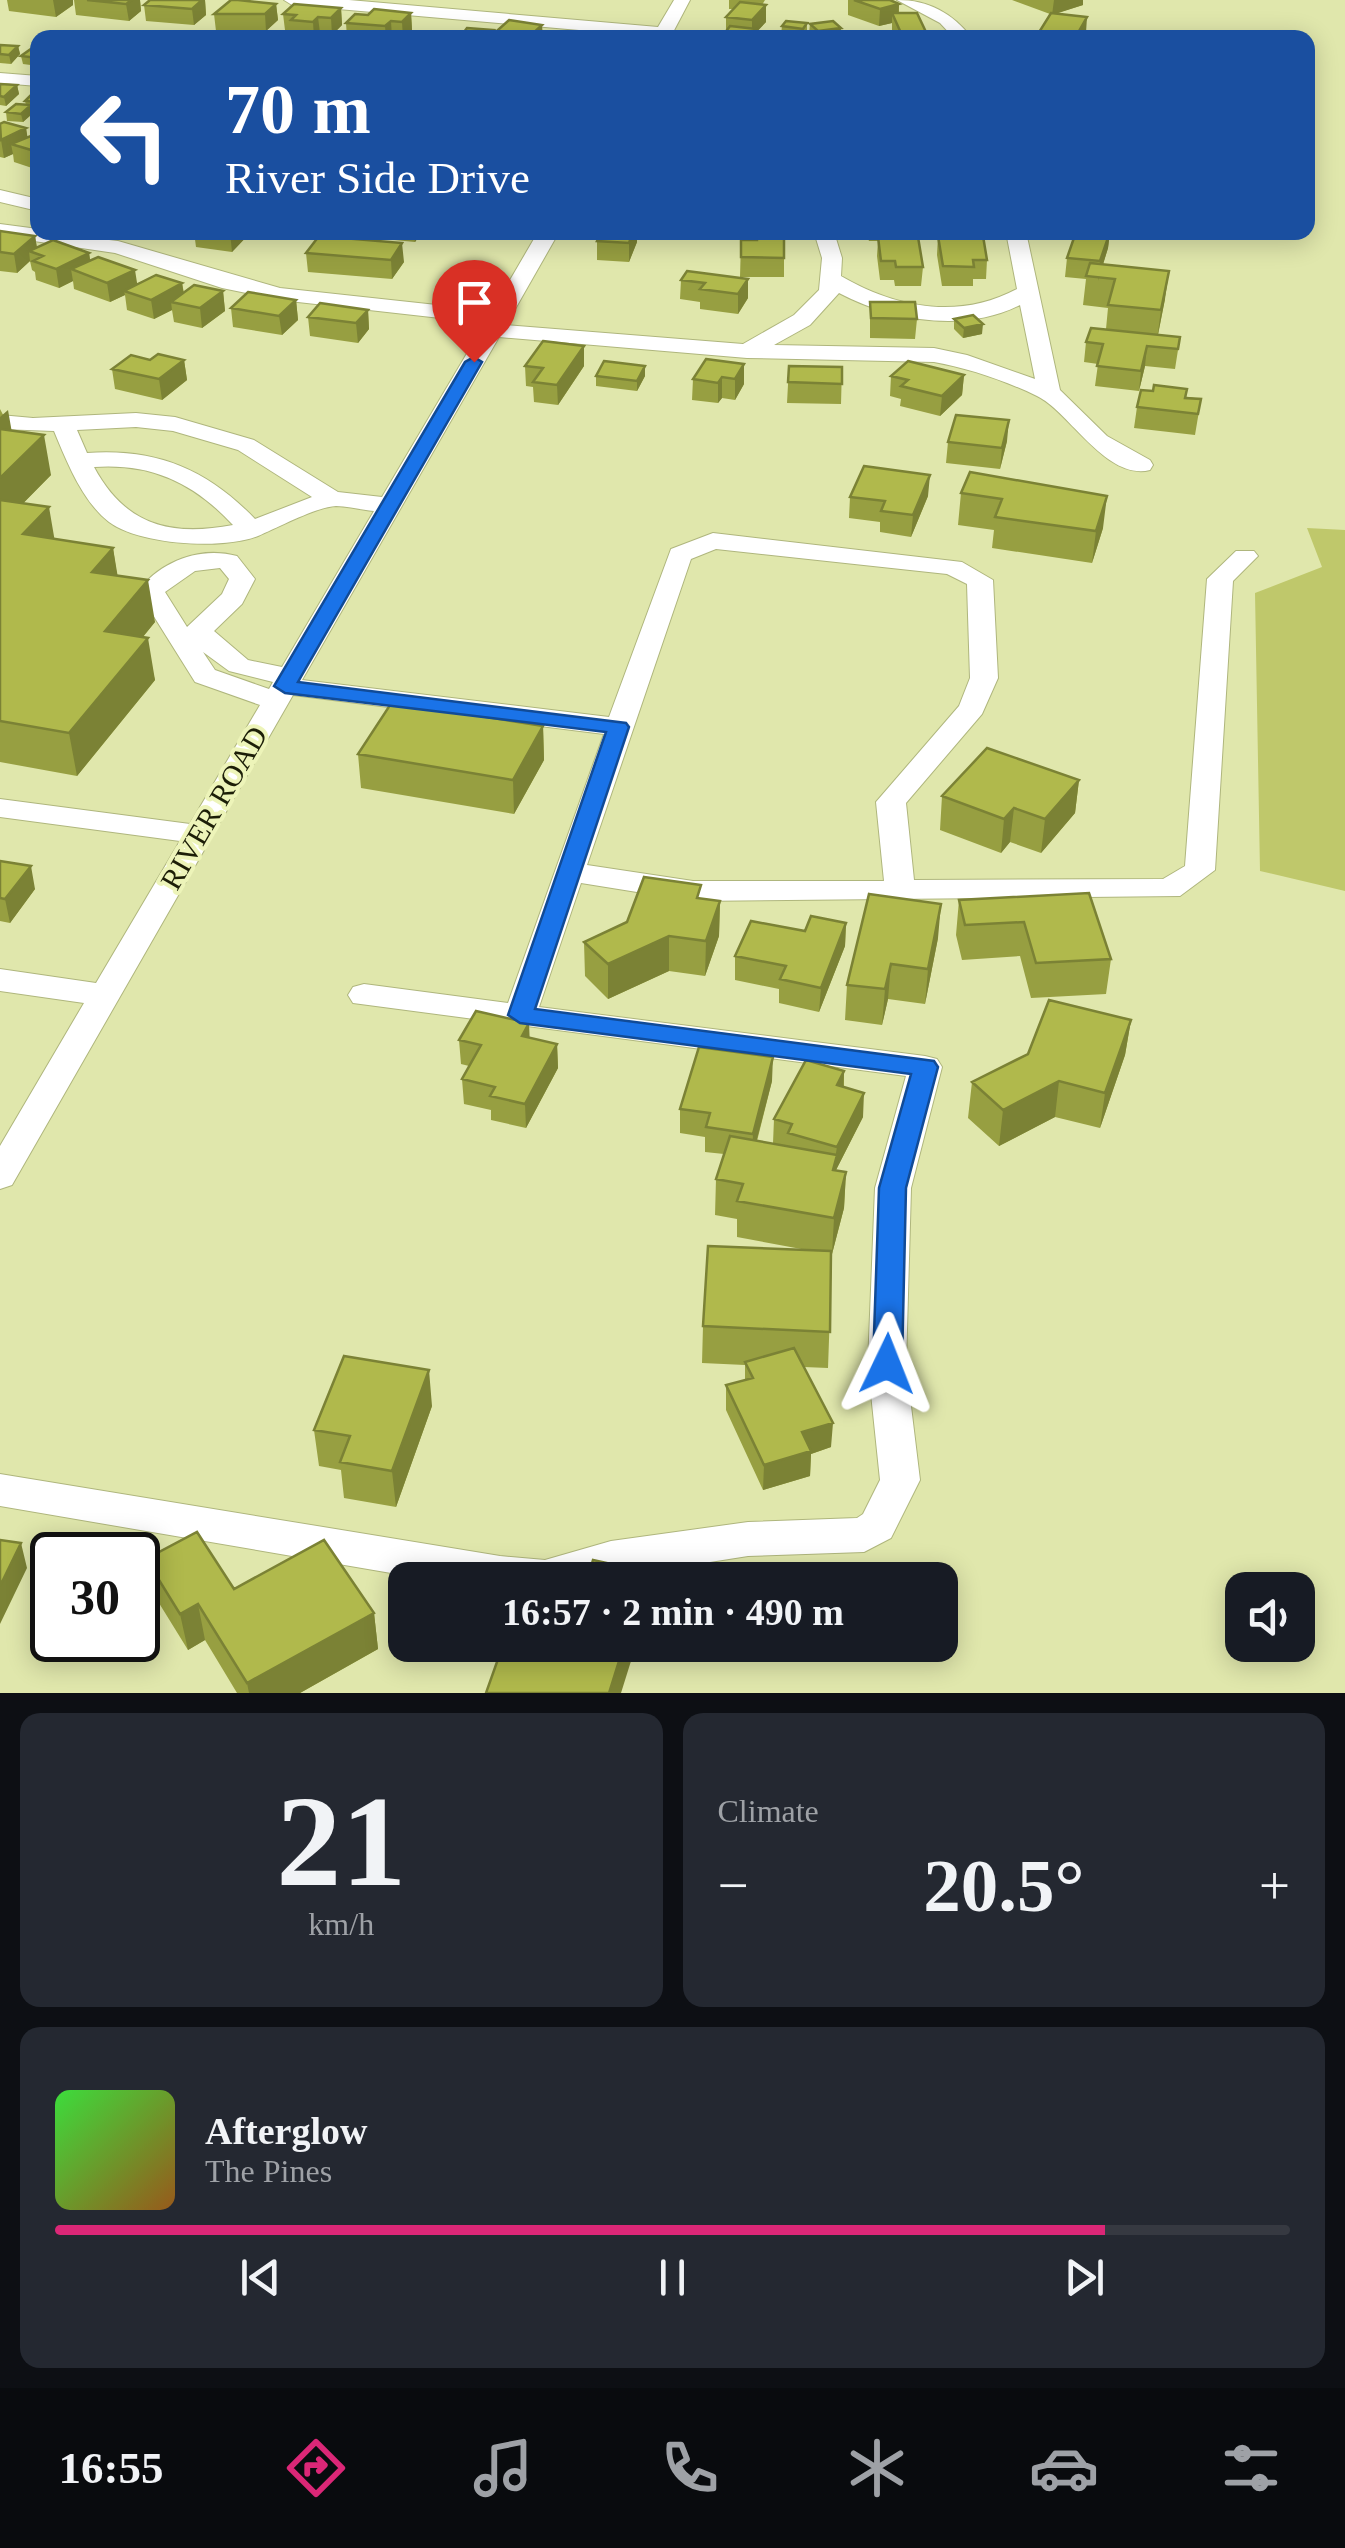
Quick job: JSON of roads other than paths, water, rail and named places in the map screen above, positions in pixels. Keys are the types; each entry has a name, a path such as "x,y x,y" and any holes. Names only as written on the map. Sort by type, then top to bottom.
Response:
{"street":[{"path":"292,0 609,30"},
{"path":"665,30 682,0"},
{"path":"905,0 946,19 956,30"},
{"path":"0,78 30,80"},
{"path":"0,196 30,202"},
{"path":"0,230 30,232"},
{"path":"121,240 230,283 280,294 496,324 747,351 934,355 959,360 1049,392 1099,441 1141,465"},
{"name":"RIVER ROAD","path":"0,1176 544,240"},
{"path":"747,351 802,320 830,291 832,258 826,240"},
{"path":"1018,240 1049,392"},
{"path":"831,279 888,306 934,313 983,310 1005,305 1028,292"},
{"path":"0,422 136,420 175,424 269,457 331,498 391,506"},
{"path":"62,423 79,462 120,518 142,529 201,538 252,530 331,498"},
{"path":"79,462 130,459 185,472 220,494 252,530"},
{"path":"520,1015 680,554 713,541 954,567 980,580 984,678 972,708 892,802 900,890"},
{"path":"569,872 693,891 1169,889 1200,870 1220,578 1245,556"},
{"path":"284,688 222,659 199,630 232,598 242,579 228,561 208,559 180,564 151,591 205,676 284,688 618,727"},
{"path":"0,808 198,834"},
{"path":"0,980 104,995"},
{"path":"0,1490 482,1571 545,1578 611,1558 748,1538 864,1535 877,1526 900,1480 887,1364 893,1188 926,1067 364,995"}]}
